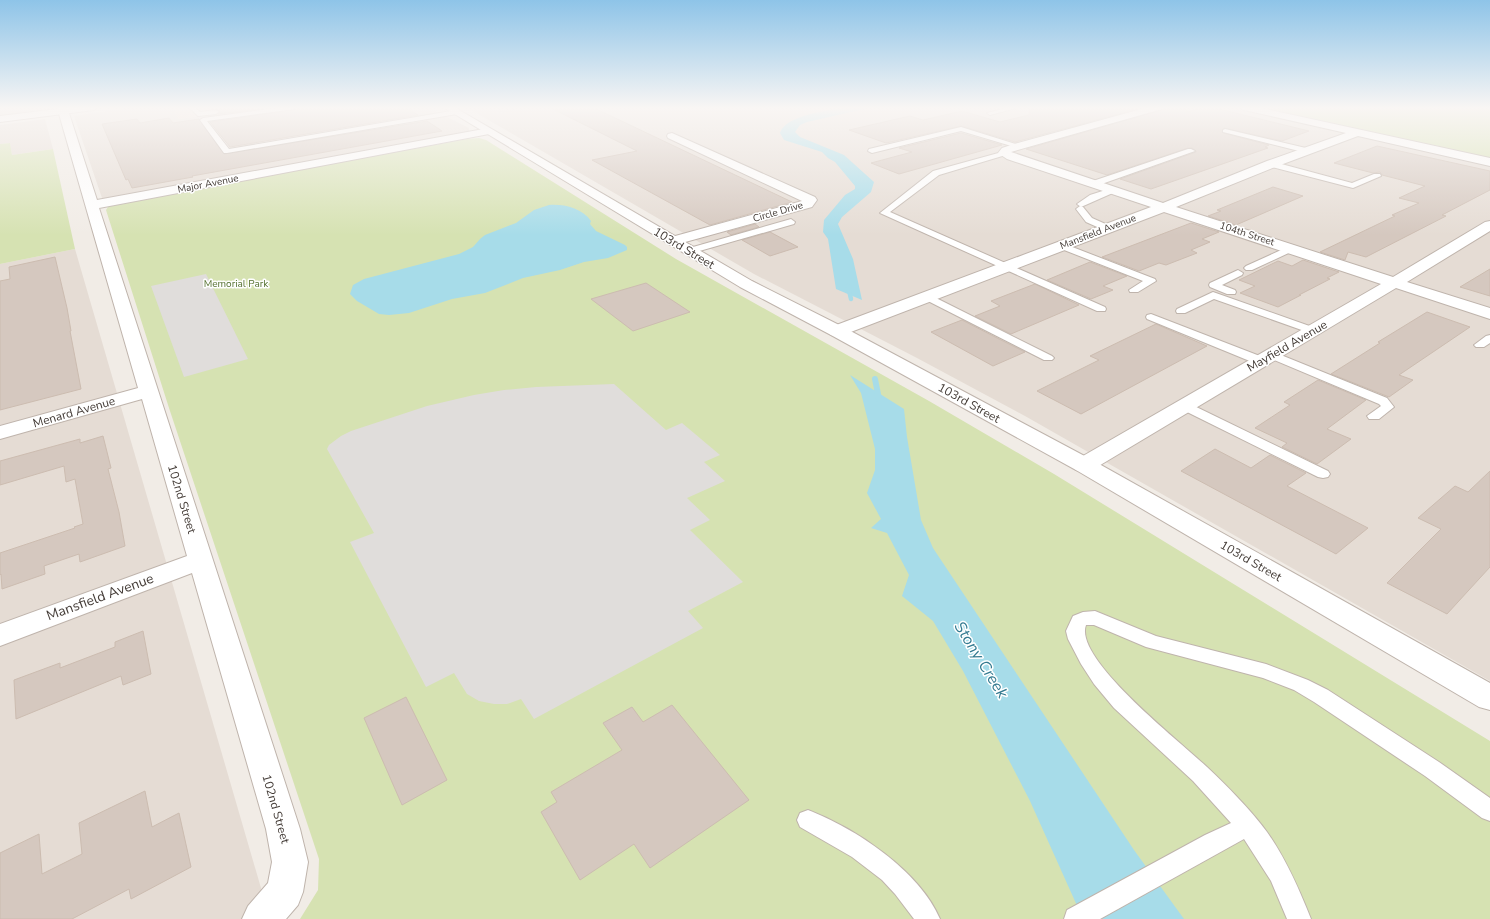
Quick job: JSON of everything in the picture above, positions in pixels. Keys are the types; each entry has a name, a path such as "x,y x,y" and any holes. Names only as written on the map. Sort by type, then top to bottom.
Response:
{"street":[{"name":"102nd Street","path":"75,150 283,829 290,862 285,892 260,919"},
{"name":"Major Avenue","path":"92,205 388,150"},
{"name":"103rd Street","path":"521,150 746,284 837,331 1084,465 1490,698"},
{"name":"Circle Drive","path":"681,246 807,204 810,200 703,150"},
{"name":"Mansfield Avenue","path":"837,331 1310,150"},
{"path":"1437,150 1490,162"},
{"name":"104th Street","path":"1005,153 1093,184 1490,314"},
{"name":"Mayfield Avenue","path":"1084,465 1314,331 1393,282 1490,225"},
{"name":"Menard Avenue","path":"0,433 149,391"},
{"name":"Mansfield Avenue","path":"0,635 201,560"}],"lane":[{"path":"872,151 876,150"},
{"path":"1302,150 1307,151"},
{"path":"1093,184 1191,151"},
{"path":"1005,153 936,173 884,212 1102,309"},
{"path":"1271,164 1353,186 1377,176"},
{"path":"1107,228 1089,220 1080,206 1093,197 1112,190"},
{"path":"681,246 791,222"},
{"path":"1062,246 1151,281 1134,290"},
{"path":"1249,268 1290,249"},
{"path":"1236,304 1246,298 1214,285 1238,273"},
{"path":"1181,311 1213,295 1314,331"},
{"path":"928,297 1048,358"},
{"path":"1151,317 1383,401 1388,407 1374,416"},
{"path":"1480,345 1490,338"},
{"path":"1186,406 1323,474"},
{"path":"1299,919 1279,873 1262,845 1248,826 1200,774 1121,702 1101,679 1077,639 1075,631 1079,621 1083,618 1095,618 1152,642 1266,671 1301,685 1321,696 1432,769 1490,812"},
{"path":"808,820 846,840 877,860 899,880 928,919"},
{"path":"1076,919 1213,843 1248,826"}],"shaded area":[{"path":"11,150 47,150 12,155"},
{"path":"86,150 376,150 105,199 102,198"},
{"path":"540,150 1423,150 1490,165 1490,681 1025,416 917,358 754,274"},
{"path":"75,249 270,919 0,919 0,264"},
{"path":"206,274 248,359 184,377 151,286"},
{"path":"614,384 666,430 682,423 720,455 704,462 725,481 687,498 710,520 690,530 743,582 688,611 703,628 534,719 521,699 507,704 494,704 479,701 467,694 454,673 426,687 350,542 374,533 327,449 329,445 351,431 427,406 474,395 536,387"}],"green space":[{"path":"0,150 11,150 12,155 53,150 75,249 0,264"},
{"name":"Memorial Park","path":"408,150 502,150 676,259 929,401 1054,474 1490,741 1490,919 300,919 318,890 319,859 169,408 106,210 108,207 120,203"},
{"path":"1452,150 1490,150 1490,159"}],"water":[{"path":"815,150 832,150 844,155 874,182 871,192 842,217 838,224 853,259 862,300 836,289 828,239 823,232 824,220 845,195 855,189 855,186 835,162 822,152"},
{"path":"549,205 567,206 578,210 591,221 590,224 596,231 625,245 627,250 608,258 584,262 560,270 523,278 485,293 452,299 409,313 389,315 379,314 357,301 350,294 353,285 364,279 459,254 473,247 485,235 516,223 534,210"},
{"path":"850,375 904,409 907,437 921,520 933,548 1134,850 1184,919 1083,919 1030,801 963,671 933,621 902,596 909,575 887,533 871,528 881,519 867,493 875,470 875,449 861,393"}],"building":[{"path":"113,150 221,150 224,154 249,150 337,150 132,188 128,179 126,180"},
{"path":"635,150 682,150 792,202 710,225 592,160 637,151"},
{"path":"905,150 985,150 899,174 871,163 912,152"},
{"path":"1029,150 1182,150 1107,175"},
{"path":"1195,150 1263,150 1151,189 1120,179 1196,152"},
{"path":"1367,150 1395,150 1490,171 1490,190 1442,215 1446,216 1366,257 1348,252 1345,260 1320,252 1395,216 1392,215 1419,203 1399,198 1425,186 1382,175 1380,172 1373,173 1334,163"},
{"path":"1273,187 1303,196 1236,225 1208,216 1221,211 1217,210"},
{"path":"1191,223 1219,232 1202,239 1210,242 1191,250 1197,253 1166,265 1159,263 1139,271 1102,257"},
{"path":"755,224 759,227 731,235 727,232"},
{"path":"770,232 798,247 770,256 742,240"},
{"path":"55,257 67,308 81,389 0,410 0,281 10,279 9,267"},
{"path":"1303,260 1339,272 1327,278 1330,279 1278,307 1240,293 1255,286 1239,280 1278,261 1292,266"},
{"path":"1090,262 1127,276 1103,286 1113,290 1091,299 1047,280"},
{"path":"1490,269 1490,296 1460,287"},
{"path":"646,283 690,312 633,331 591,299"},
{"path":"1035,284 1079,305 1011,334 975,316 1000,306 991,301"},
{"path":"1427,312 1470,327 1399,375 1413,380 1389,397 1331,374 1380,343 1378,342"},
{"path":"962,320 1025,352 993,366 931,332"},
{"path":"1156,324 1207,346 1081,414 1037,391 1099,360 1090,356"},
{"path":"1318,380 1366,400 1327,429 1351,439 1317,464 1282,447 1287,443 1255,428 1290,405 1284,402"},
{"path":"103,436 111,468 108,469 119,512 125,546 80,562 79,554 44,566 45,574 2,589 1,574 0,575 0,553 83,524 75,479 66,482 64,466 0,485 0,461 80,439 80,443"},
{"path":"1215,449 1251,468 1270,455 1306,473 1287,486 1368,528 1336,554 1181,471"},
{"path":"1490,471 1490,567 1447,614 1387,583 1441,529 1418,518 1455,486 1468,492"},
{"path":"143,631 151,674 123,685 121,676 16,719 14,680 60,663 60,668 115,647 115,642"},
{"path":"406,697 447,780 402,805 364,718"},
{"path":"672,705 749,800 650,868 634,844 580,880 541,812 557,802 551,792 622,750 603,723 632,707 643,722"},
{"path":"145,791 152,827 179,813 191,867 131,899 129,889 72,919 0,919 0,853 39,834 42,874 82,854 79,823"}],"waterway":[{"name":"Stony Creek","path":"848,286 851,299"},
{"name":"Stony Creek","path":"875,379 879,399"}]}
